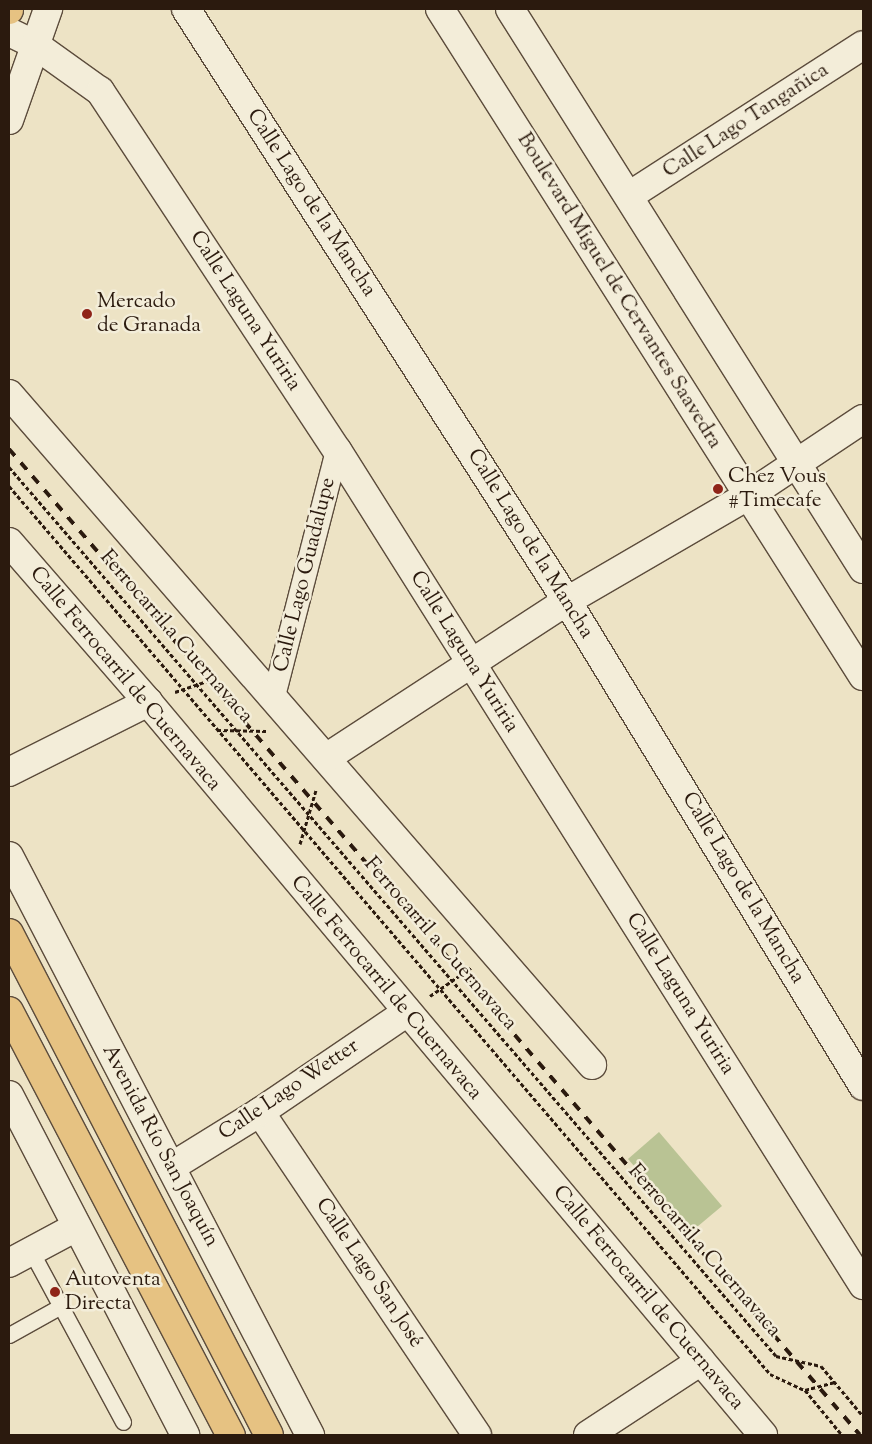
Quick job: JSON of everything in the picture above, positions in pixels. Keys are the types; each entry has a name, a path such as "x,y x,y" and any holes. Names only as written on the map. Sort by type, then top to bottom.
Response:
{"highway":[{"name":"Avenida Río San Joaquín","path":"9,933 263,1424 276,1435"},
{"path":"9,1010 225,1428"}],"street":[{"path":"9,120 34,44 48,9"},
{"name":"Calle Lago de la Mancha","path":"186,9 567,601 863,1086"},
{"name":"Boulevard Miguel de Cervantes Saavedra","path":"440,9 863,676"},
{"path":"510,9 863,569"},
{"name":"Calle Laguna Yuriria","path":"9,32 34,44 100,91 337,450 863,1285"},
{"name":"Calle Lago Tangañica","path":"629,196 863,46"},
{"path":"9,394 592,1065"},
{"path":"326,758 567,601 749,495 863,419"},
{"name":"Calle Lago Guadalupe","path":"274,700 337,450"},
{"name":"Calle Ferrocarril de Cuernavaca","path":"9,542 148,702 291,876 763,1435"},
{"path":"9,772 148,702"},
{"name":"Avenida Río San Joaquín","path":"9,856 310,1435"},
{"name":"Calle Lago Wetter","path":"171,1167 260,1112 407,1012"},
{"path":"9,1095 185,1435"},
{"name":"Calle Lago San José","path":"260,1112 477,1435"},
{"path":"20,1257 76,1227"},
{"path":"588,1435 701,1361"}],"lane":[{"path":"20,1257 61,1306 123,1422"},
{"path":"9,1335 61,1306"}],"path":[{"name":"Ferrocarril a Cuernavaca","path":"9,467 776,1356 821,1366 863,1416"},
{"path":"9,486 770,1374 805,1390 842,1435"},
{"path":"148,702 245,667"},
{"path":"217,730 301,731"},
{"path":"291,876 326,758"},
{"path":"407,1012 493,953"},
{"path":"805,1390 835,1382"}],"green space":[{"path":"659,1132 722,1206 691,1232 628,1159"}],"railway":[{"path":"9,449 860,1435"}],"place":[{"name":"Mercado de Granada","path":"87,314"},
{"name":"Chez Vous #Timecafe","path":"718,489"},
{"name":"Autoventa Directa","path":"55,1292"}]}
